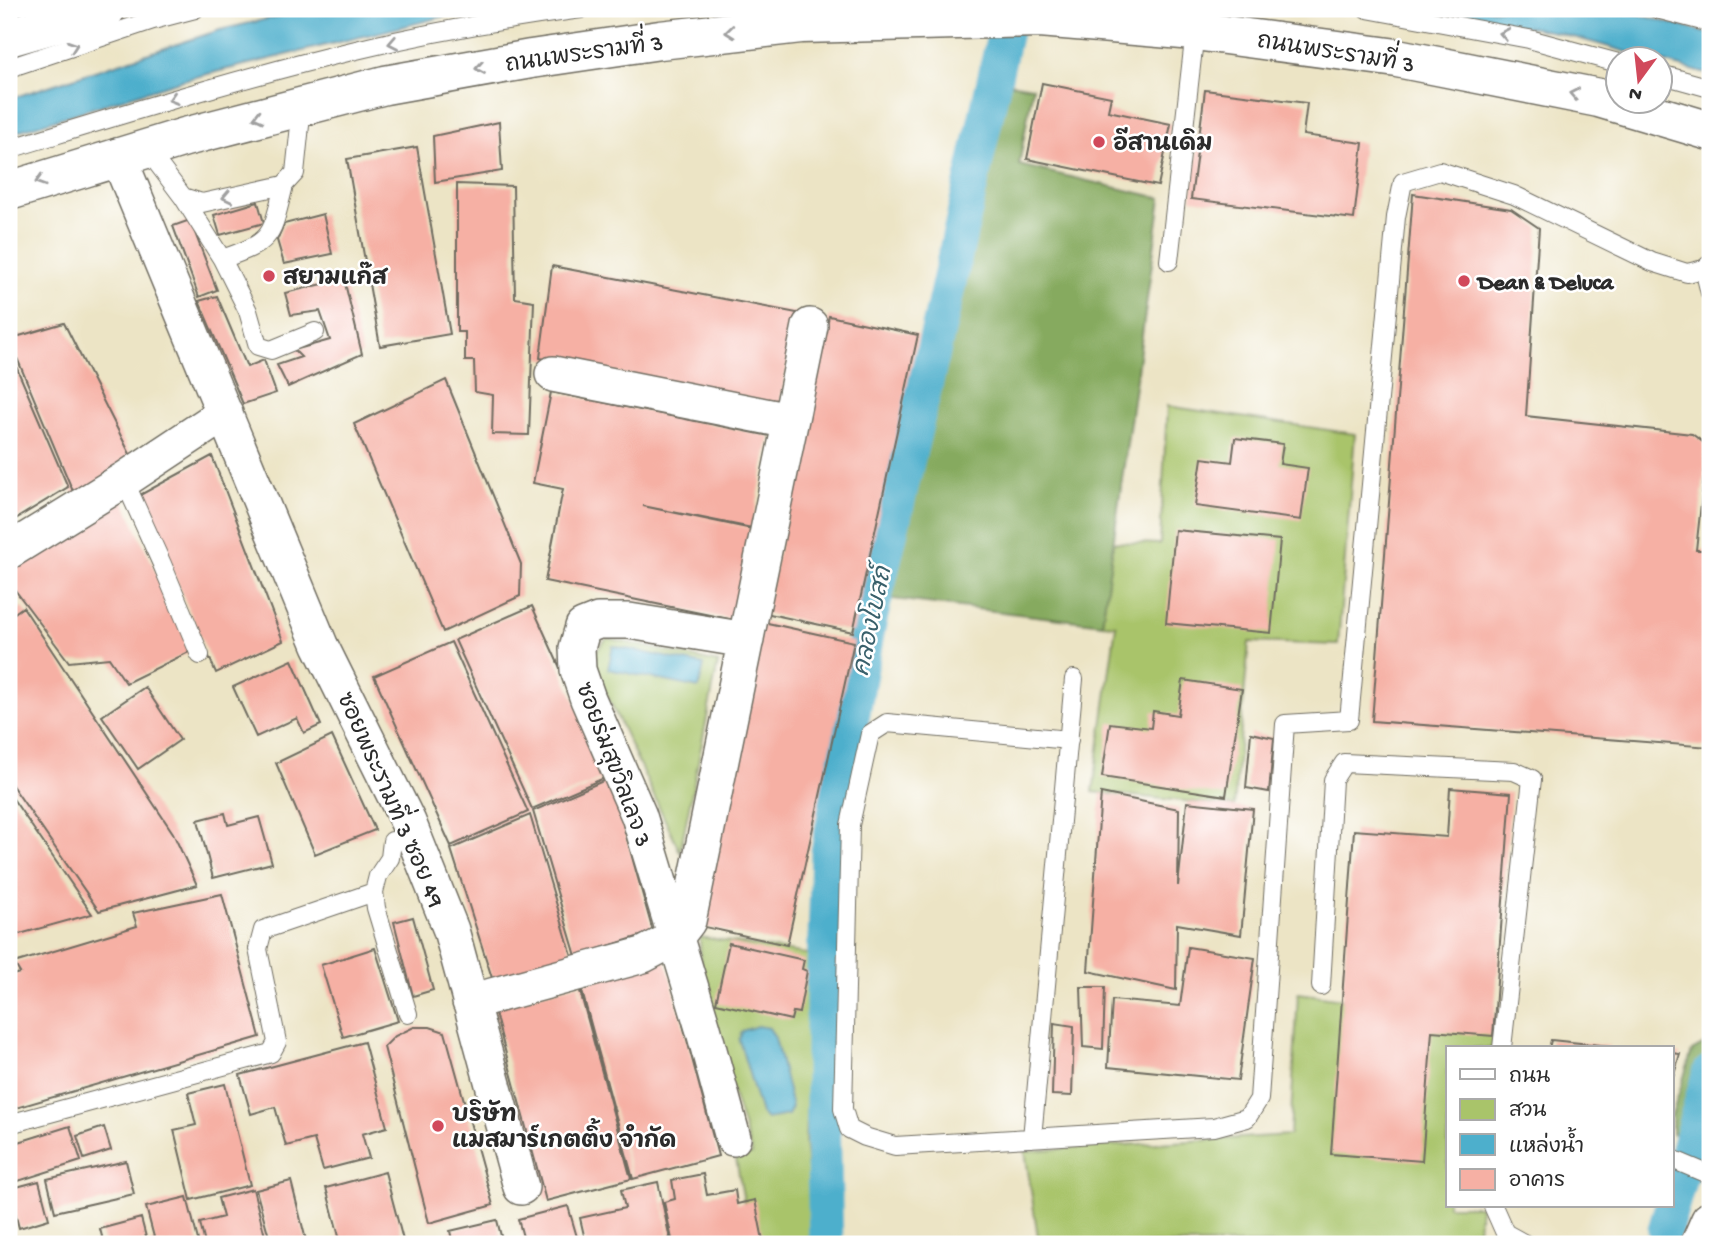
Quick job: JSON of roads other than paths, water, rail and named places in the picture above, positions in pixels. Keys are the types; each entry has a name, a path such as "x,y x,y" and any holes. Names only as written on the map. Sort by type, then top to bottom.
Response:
{"main road":[{"path":"9,37 106,9"},
{"name":"ถนนพระรามที่ 3","path":"9,191 132,152 302,106 385,85 505,63 660,40 802,24 969,18 1040,18 1287,42 1437,66 1599,99 1710,131"},
{"path":"1700,1244 1710,1221"}],"street":[{"name":"ซอยพระรามที่ 3 ซอย 49","path":"132,152 225,413 320,645 408,822 451,930 521,1187"},
{"path":"470,1002 643,954 675,938 688,920 810,326"},
{"path":"553,374 790,421"},
{"path":"9,551 225,413"},
{"name":"ซอยพระรามที่ 3 ซอย 49","path":"309,616 300,639 303,657 392,841"},
{"name":"ซอยร่มสุขวิลเลจ 3","path":"733,1138 704,1028 639,816 588,699 578,670 577,648 583,627 598,621 629,621 746,640"}],"lane":[{"path":"9,68 153,19 195,9"},
{"path":"9,149 179,97 358,49 581,9"},
{"path":"1367,9 1529,39 1604,59"},
{"path":"1657,9 1710,23"},
{"path":"1169,261 1195,31"},
{"path":"1674,78 1710,88"},
{"path":"222,258 264,242 274,227 284,186 295,173 302,106"},
{"path":"132,152 183,197 222,258 248,311 258,346 271,350 315,332"},
{"path":"1069,740 887,723 870,734 850,825 843,1109 849,1129 895,1146 1214,1127 1247,1118 1259,1099 1284,724 1349,720 1396,217 1403,182 1440,171 1514,195 1652,262 1687,272 1707,266 1710,293"},
{"path":"183,197 202,203 284,186"},
{"path":"124,480 200,655"},
{"path":"1032,1138 1074,679"},
{"path":"1321,986 1333,780 1344,763 1514,771 1532,779 1502,1046"},
{"path":"392,841 390,858 378,876 374,892 376,908 408,1014"},
{"path":"9,1124 271,1053 277,1042 258,949 263,930 374,892"},
{"path":"1674,1160 1704,1173"},
{"path":"1494,1208 1505,1233 1525,1244"}],"water":[{"path":"310,9 475,9 183,80 9,134 9,99 220,30"},
{"path":"1439,9 1618,9 1710,34 1710,75 1674,65 1674,46 1606,46 1559,33"},
{"path":"613,646 704,665 699,688 608,669"},
{"path":"757,1026 769,1028 775,1038 792,1107 788,1115 766,1119 761,1114 739,1040 742,1031"}],"waterway":[{"name":"คลองโบสถ์","path":"826,1244 823,998 828,853 868,628 1010,9"},
{"path":"1674,1198 1710,1072"},
{"path":"1665,1230 1671,1208"}],"place":[{"name":"อีสานเดิม","path":"1099,142"},
{"name":"สยามแก๊ส","path":"269,276"},
{"name":"Dean & Deluca","path":"1464,281"},
{"name":"บริษัท แมสมาร์เกตติ้ง จำกัด","path":"438,1126"}]}
